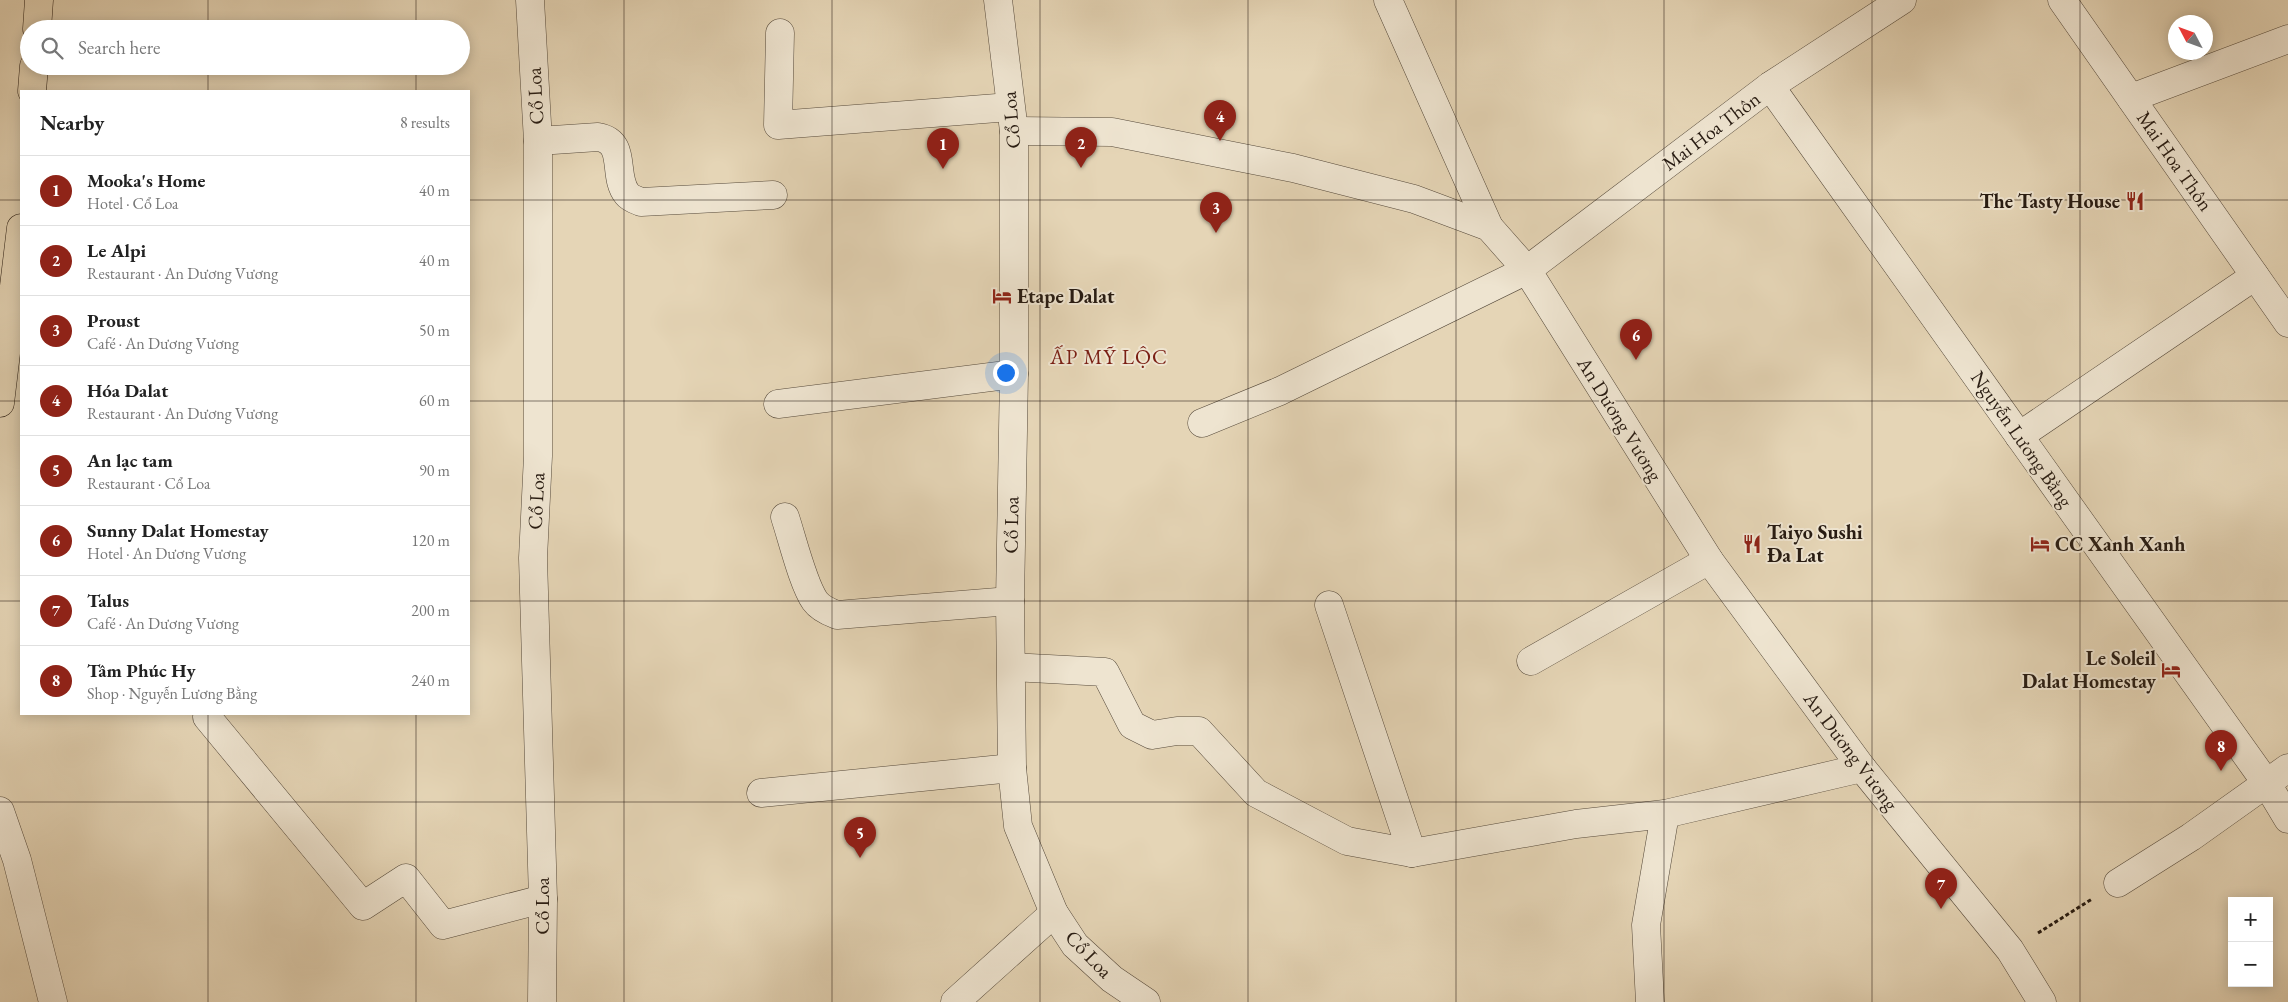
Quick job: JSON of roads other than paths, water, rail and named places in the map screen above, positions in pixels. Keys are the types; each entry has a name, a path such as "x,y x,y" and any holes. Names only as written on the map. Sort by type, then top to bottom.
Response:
{"main road":[{"path":"38,20 39,0"},
{"path":"32,90 33,75"},
{"path":"0,403 20,236"}],"street":[{"name":"Cổ Loa","path":"530,0 538,141 538,456 533,558 543,899 542,1002"},
{"name":"Cổ Loa","path":"998,0 1012,119 1014,374 1010,602 1012,768 1018,826 1054,913 1075,945 1112,979 1146,1002"},
{"path":"1388,0 1489,227"},
{"name":"Mai Hoa Thôn","path":"1202,423 1280,391 1527,270 1770,86 1902,0"},
{"name":"Mai Hoa Thôn","path":"2062,0 2288,323"},
{"name":"An Dương Vương","path":"780,33 778,125 1012,119 1112,132 1293,168 1405,196 1489,227 1527,270 1709,560 1862,768 2010,950 2042,1002"},
{"path":"2131,98 2288,40"},
{"name":"Nguyễn Lương Bằng","path":"1770,86 2019,436 2278,776 2288,819"},
{"path":"538,141 608,138 615,146 623,188 628,196 641,202 773,195"},
{"path":"2019,436 2255,276"},
{"path":"778,404 1014,374"},
{"path":"785,517 815,601 827,611 837,615 1010,602"},
{"path":"1532,662 1709,560"},
{"path":"1329,605 1412,853"},
{"path":"1012,667 1105,672 1132,725 1152,735 1177,730 1199,731 1256,793 1348,841 1412,853 1576,824 1666,814 1862,768"},
{"path":"207,717 363,906 406,878 443,925 543,899"},
{"path":"761,794 1012,768"},
{"path":"2118,883 2192,836 2278,776"},
{"path":"0,811 17,860 53,1002"},
{"path":"1650,1002 1646,925 1666,814"},
{"path":"955,1002 1054,913"}],"place":[{"name":"Hóa Dalat","path":"1220,141"},
{"name":"Le Alpi","path":"1081,168"},
{"name":"Mooka's Home","path":"943,169"},
{"name":"The Tasty House","path":"2135,201"},
{"name":"Proust","path":"1216,233"},
{"name":"Etape Dalat","path":"1002,296"},
{"name":"Sunny Dalat Homestay","path":"1636,360"},
{"name":"Taiyo Sushi Đa Lat","path":"1752,544"},
{"name":"CC Xanh Xanh","path":"2040,544"},
{"name":"Le Soleil Dalat Homestay","path":"2171,670"},
{"name":"Tâm Phúc Hy","path":"2221,771"},
{"name":"An lạc tam","path":"860,858"},
{"name":"Talus","path":"1941,909"}],"district":[{"name":"ẤP MỸ LỘC","path":"1109,356"}]}
